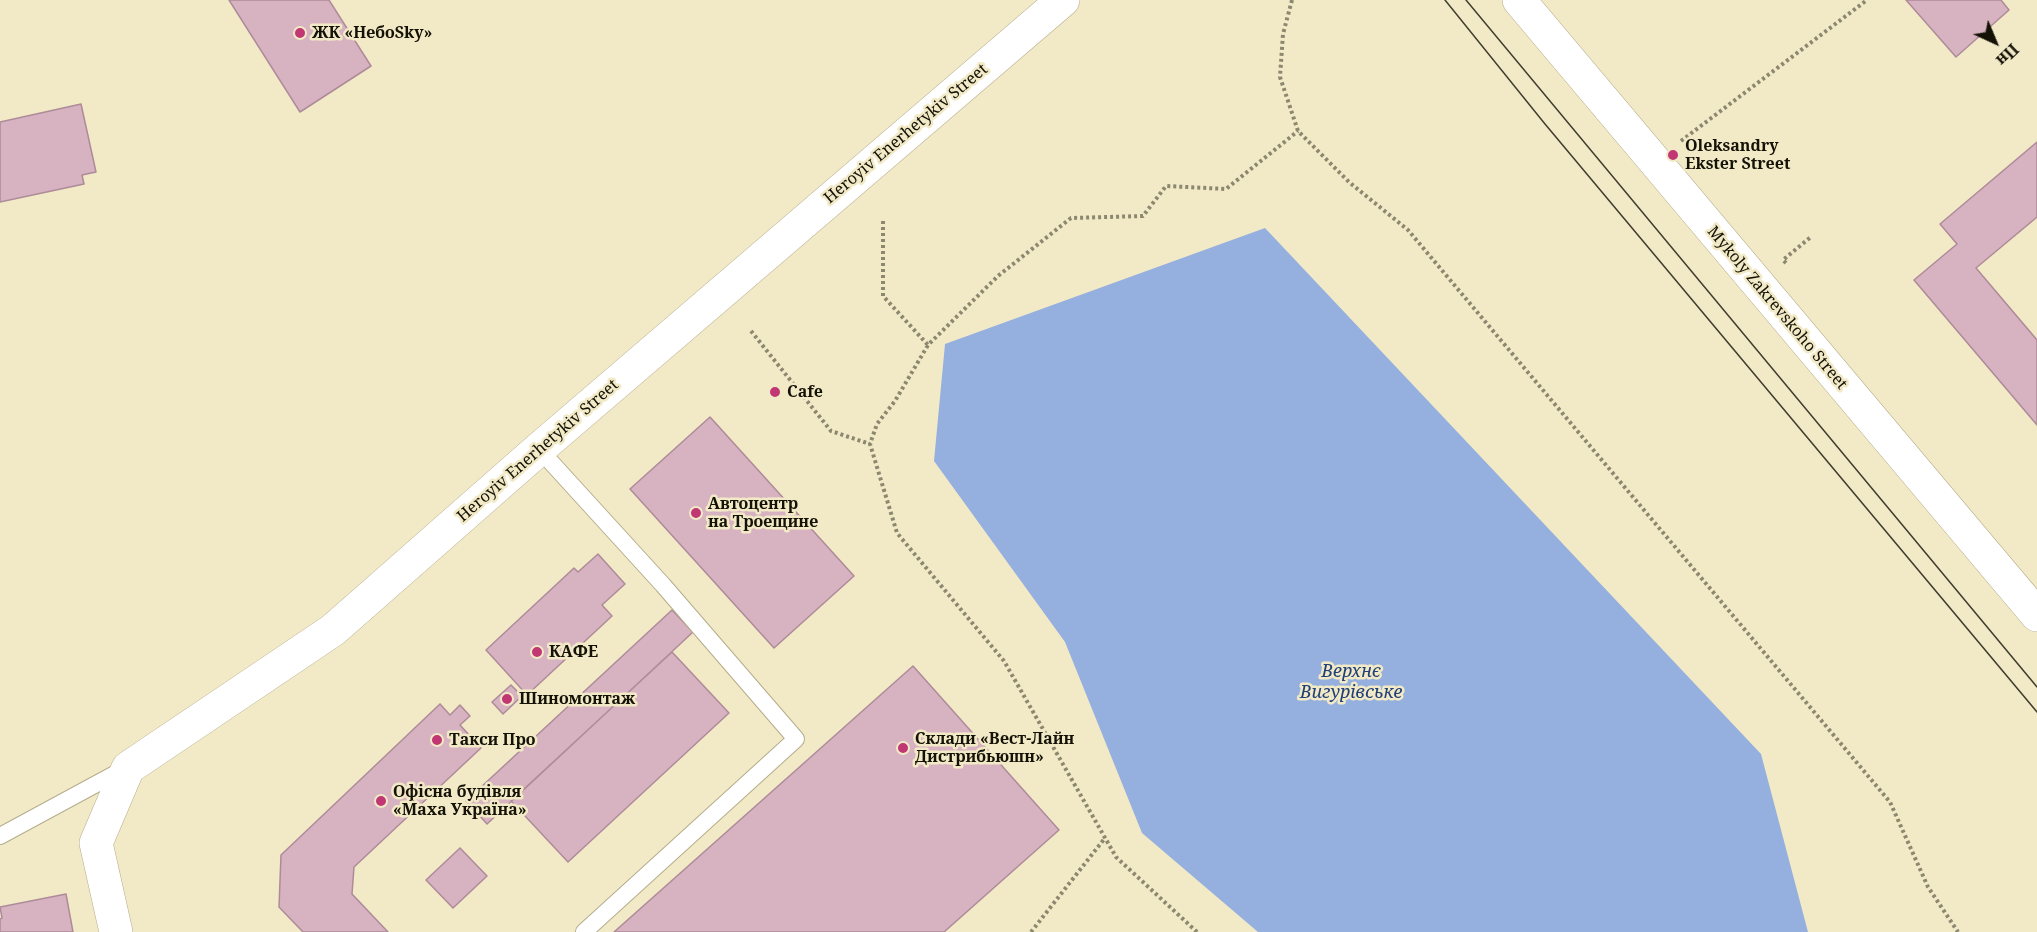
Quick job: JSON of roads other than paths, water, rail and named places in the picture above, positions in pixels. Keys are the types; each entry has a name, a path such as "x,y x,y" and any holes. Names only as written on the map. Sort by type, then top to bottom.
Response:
{"street":[{"name":"Heroyiv Enerhetykiv Street","path":"128,768 333,630 539,449 1063,0"},
{"name":"Mykoly Zakrevskoho Street","path":"1519,0 2037,615"},
{"path":"116,932 96,843 128,768"}],"lane":[{"path":"539,449 663,585 796,739 584,932"},
{"path":"0,836 128,768"}],"water":[{"name":"Верхнє Вигурівське","path":"1265,228 1761,754 1808,932 1258,932 1142,833 1065,642 934,461 945,344"}],"tram line":[{"path":"1445,0 1545,124 2037,712"},
{"path":"1466,0 2037,687"}],"place":[{"name":"ЖК «НебоSky»","path":"300,33"},
{"name":"Oleksandry Ekster Street","path":"1673,155"},
{"name":"Cafe","path":"775,392"},
{"name":"Автоцентр на Троещине","path":"696,513"},
{"name":"КАФЕ","path":"537,652"},
{"name":"Шиномонтаж","path":"507,699"},
{"name":"Такси Про","path":"437,740"},
{"name":"Склади «Вест-Лайн Дистрибьюшн»","path":"903,748"},
{"name":"Офісна будівля «Маха Україна»","path":"381,801"}]}
